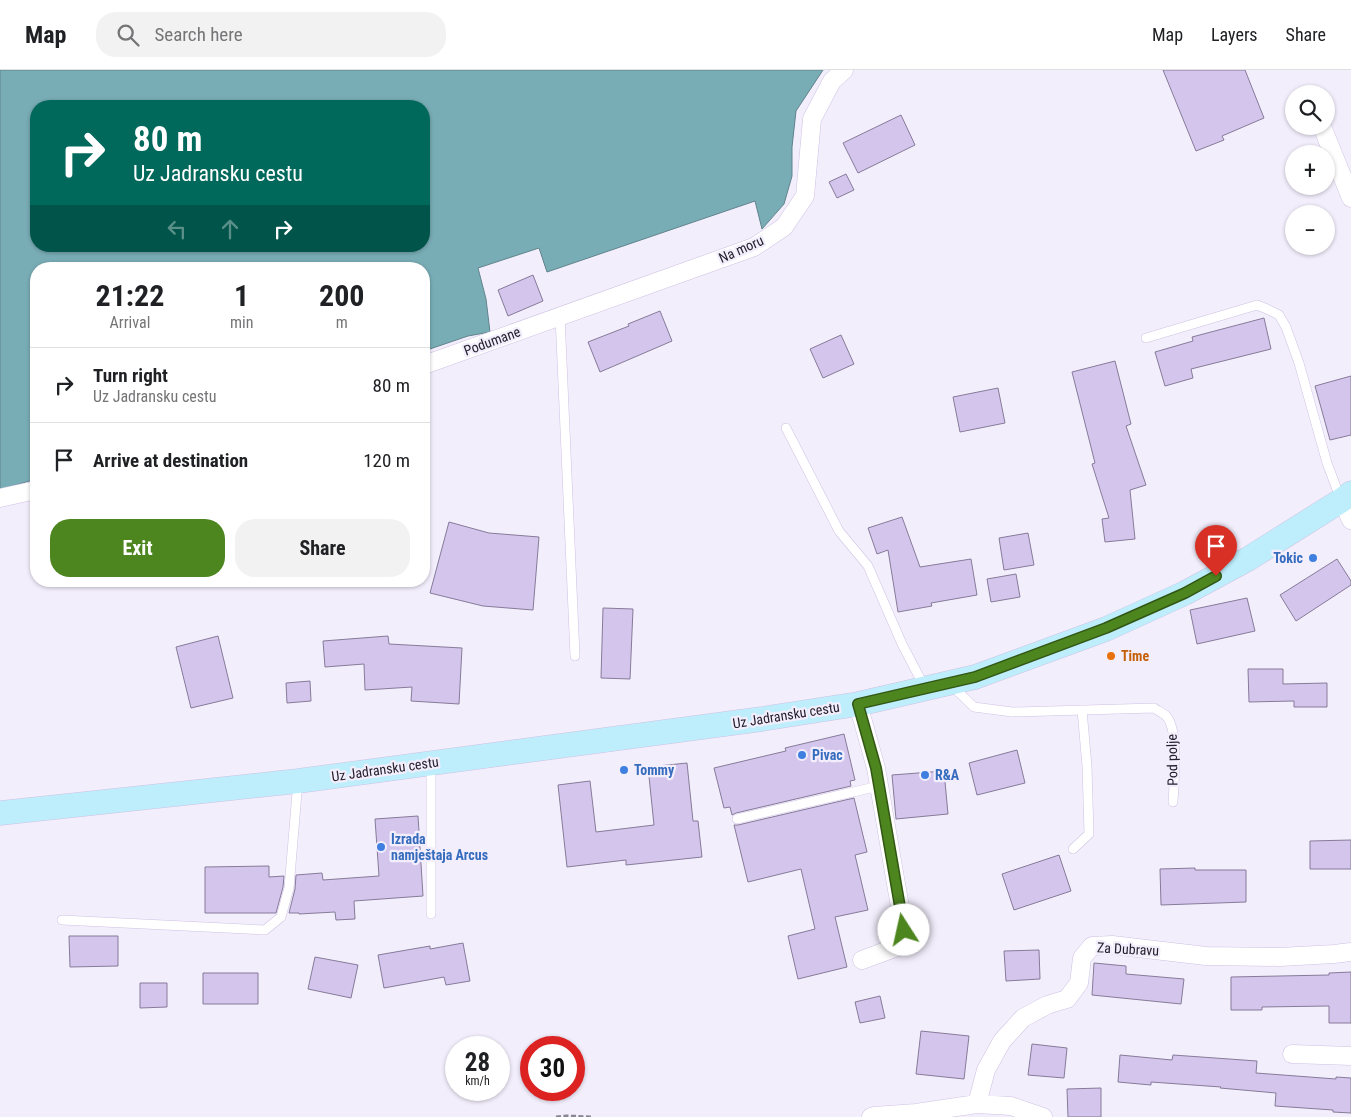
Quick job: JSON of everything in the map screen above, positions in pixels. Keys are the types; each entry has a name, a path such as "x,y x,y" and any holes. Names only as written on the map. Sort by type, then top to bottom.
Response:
{"main road":[{"name":"Uz Jadransku cestu","path":"0,813 298,781 762,719 858,704 975,677 1106,628 1185,593 1348,505"}],"street":[{"name":"Na moru","path":"560,316 754,247 784,227 805,196 812,119 832,81 844,70"},
{"path":"1326,135 1351,198"},
{"name":"Podumane","path":"430,363 560,316"},
{"path":"0,498 30,491"},
{"path":"858,704 880,786 904,930 897,947 862,960"},
{"name":"Za Dubravu","path":"976,1104 986,1070 1002,1041 1022,1018 1047,1005 1067,999 1080,984 1082,958 1092,946 1112,945 1206,956 1280,957 1351,952"},
{"path":"1292,1054 1351,1056"},
{"path":"871,1117 916,1113 976,1104 1011,1106 1043,1117"}],"lane":[{"path":"1146,338 1256,305 1279,316 1286,327 1298,363 1327,463 1348,505"},
{"path":"560,316 575,656"},
{"path":"786,428 839,531 868,566 902,644 926,688"},
{"name":"Pod polje","path":"949,683 974,707 1012,712 1154,708 1167,717 1175,741 1173,802"},
{"path":"1074,850 1089,834 1087,766 1082,710"},
{"path":"431,762 431,914"},
{"path":"62,920 265,930 281,917 289,888 298,781"},
{"path":"737,820 880,786"}],"path":[{"path":"556,1117 592,1117"}],"water":[{"path":"0,70 823,70 796,111 792,147 792,176 784,204 762,229 755,201 547,272 539,248 478,268 486,299 490,332 468,336 430,349 430,262 30,262 30,481 0,490"}],"building":[{"path":"1163,70 1245,70 1264,118 1222,136 1224,140 1196,151"},
{"path":"901,115 915,145 858,173 843,143"},
{"path":"846,174 854,190 837,198 829,182"},
{"path":"533,275 543,301 508,316 498,290"},
{"path":"660,311 672,341 600,372 588,342 629,326 628,324"},
{"path":"1264,318 1271,349 1191,369 1193,378 1165,386 1155,352 1193,341 1192,337"},
{"path":"841,335 854,364 823,378 810,349"},
{"path":"1115,361 1131,424 1126,426 1146,485 1130,490 1135,539 1105,542 1102,519 1109,518 1092,464 1095,463 1072,372"},
{"path":"1351,376 1351,435 1330,440 1315,386"},
{"path":"998,388 1005,423 960,432 953,397"},
{"path":"902,517 920,567 971,559 977,595 931,603 932,606 898,612 888,550 877,554 868,528"},
{"path":"449,522 489,533 539,537 533,610 483,606 430,593"},
{"path":"1028,533 1034,565 1004,570 999,538"},
{"path":"1337,559 1351,581 1351,585 1296,621 1280,595"},
{"path":"1016,574 1020,597 991,602 987,579"},
{"path":"1247,598 1255,631 1197,644 1190,610"},
{"path":"603,608 633,609 630,679 601,678"},
{"path":"218,636 233,698 191,708 176,647"},
{"path":"388,636 389,644 462,648 459,704 411,701 412,687 365,690 364,664 325,667 323,641"},
{"path":"1248,669 1283,669 1283,684 1327,683 1327,707 1294,707 1294,701 1249,702"},
{"path":"310,681 311,701 287,703 286,683"},
{"path":"844,734 855,780 850,781 851,786 732,815 730,807 724,808 714,768 786,751 785,748"},
{"path":"1017,750 1025,783 977,795 969,763"},
{"path":"687,763 693,821 698,821 702,857 626,865 626,860 567,867 558,785 590,781 596,832 654,825 648,767"},
{"path":"944,771 948,814 896,819 892,775"},
{"path":"854,798 867,852 855,855 868,910 835,917 847,967 798,979 788,936 815,929 801,869 748,882 734,825"},
{"path":"418,816 423,896 354,901 355,919 336,920 335,912 289,913 295,889 296,875 322,873 323,880 379,876 375,819"},
{"path":"1351,840 1351,869 1310,869 1310,841"},
{"path":"1059,855 1071,891 1014,910 1002,874"},
{"path":"269,866 269,877 284,876 276,913 205,913 205,867"},
{"path":"1195,868 1195,870 1246,870 1246,902 1161,905 1160,869"},
{"path":"69,936 118,936 118,966 70,967"},
{"path":"463,943 470,981 446,985 444,977 384,988 378,955 430,946 430,949"},
{"path":"1039,950 1040,979 1006,981 1004,951"},
{"path":"315,957 358,965 351,998 308,989"},
{"path":"1094,963 1126,966 1126,974 1184,979 1181,1004 1092,995"},
{"path":"1351,972 1351,1023 1329,1023 1329,1006 1262,1007 1262,1010 1231,1010 1231,977 1329,975 1329,973"},
{"path":"203,973 258,973 258,1004 203,1004"},
{"path":"140,983 167,983 167,1007 140,1008"},
{"path":"880,996 885,1018 860,1023 855,1002"},
{"path":"921,1031 969,1036 964,1079 916,1074"},
{"path":"1032,1044 1067,1048 1064,1078 1028,1075"},
{"path":"1120,1055 1172,1060 1173,1055 1257,1061 1256,1073 1336,1079 1336,1077 1351,1078 1351,1113 1275,1106 1276,1093 1151,1082 1151,1085 1118,1082"},
{"path":"1101,1088 1101,1117 1068,1117 1067,1089"}],"place":[{"name":"Tokic","path":"1313,558"},
{"name":"Time","path":"1111,656"},
{"name":"Pivac","path":"802,755"},
{"name":"Tommy","path":"624,770"},
{"name":"R&A","path":"925,775"},
{"name":"Izrada namještaja Arcus","path":"381,847"}],"route":[{"path":"904,930 876,768 858,704 975,677 1106,628 1185,593 1216,576"}]}
